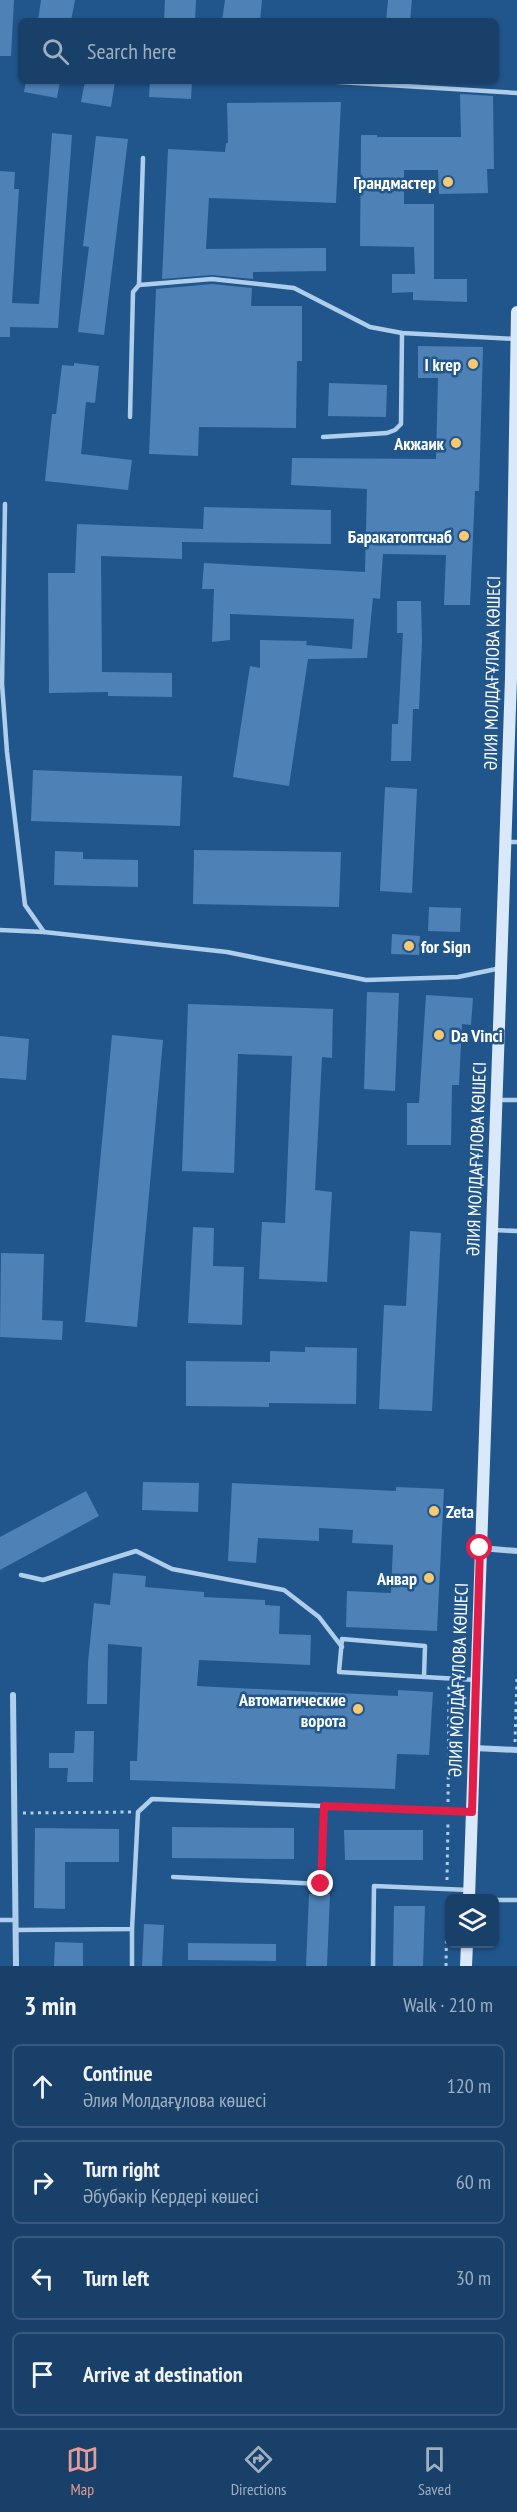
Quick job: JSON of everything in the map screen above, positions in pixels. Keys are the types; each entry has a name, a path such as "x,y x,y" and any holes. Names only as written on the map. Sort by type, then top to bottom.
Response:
{"main road":[{"name":"ӘЛИЯ МОЛДАҒҰЛОВА КӨШЕСІ","path":"469,1894 501,968 511,842 517,312"},
{"path":"466,1966 467,1948"}],"street":[{"path":"480,1548 517,1551"},
{"path":"13,1695 16,1966"},
{"path":"474,1748 516,1750"}],"lane":[{"path":"372,84 517,93"},
{"path":"140,285 143,158"},
{"path":"130,417 133,292 140,285 212,279 294,288 370,327 402,333 516,339"},
{"path":"323,437 387,433 395,430 400,424 402,333"},
{"path":"5,504 2,684 7,752 25,905 44,932"},
{"path":"0,930 44,932 227,952 366,980 458,977 501,968"},
{"path":"496,1100 517,1100"},
{"path":"492,1230 517,1231"},
{"path":"21,1575 43,1580 136,1551 172,1569 284,1590 319,1617 342,1647"},
{"path":"424,1677 425,1646 342,1639 339,1672 424,1677 476,1680"},
{"path":"132,1966 138,1812 152,1799 472,1812"},
{"path":"173,1877 321,1884 324,1806"},
{"path":"373,1966 374,1886 469,1894"},
{"path":"499,1900 517,1900"},
{"path":"0,1920 15,1920"},
{"path":"15,1930 132,1929"}],"path":[{"path":"516,1750 517,1678"},
{"path":"14,1813 138,1812"}],"building":[{"path":"0,0 14,0 11,56 0,56"},
{"path":"41,0 75,0 72,18 38,18"},
{"path":"165,0 196,0 195,18 164,18"},
{"path":"225,0 262,0 260,18 222,18"},
{"path":"388,0 412,0 410,18 386,18"},
{"path":"25,84 59,84 57,98 24,92"},
{"path":"84,84 115,84 111,107 81,102"},
{"path":"150,84 192,84 191,99 149,97"},
{"path":"460,94 493,96 494,169 487,169 488,193 439,194 438,170 404,170 404,204 434,204 434,279 467,279 467,302 413,300 413,292 392,293 392,274 415,274 414,247 360,246 361,135 461,137"},
{"path":"341,102 336,203 209,198 206,249 326,248 326,271 253,272 253,279 212,275 162,279 168,149 225,152 226,143 228,143 227,103"},
{"path":"52,133 72,135 58,328 10,327 10,337 0,337 0,171 15,172 14,189 19,189 12,303 39,304"},
{"path":"96,136 128,139 104,335 78,332 89,247 83,246"},
{"path":"212,284 252,288 251,306 302,306 302,361 297,361 296,428 199,427 198,456 149,454 156,289"},
{"path":"418,346 483,347 479,491 475,491 470,605 444,605 446,555 383,554 380,599 373,598 367,658 308,659 289,786 233,777 250,666 260,668 260,640 307,641 306,645 352,649 354,619 230,614 230,640 212,642 214,589 202,589 204,563 365,572 367,489 291,485 292,458 436,459 438,378 418,378"},
{"path":"74,363 99,366 95,403 86,402 81,454 132,460 128,490 45,481 52,414 56,414 62,365 74,366"},
{"path":"329,383 387,385 386,417 328,416"},
{"path":"204,507 331,510 331,544 182,542 182,559 101,556 102,672 172,673 172,697 108,696 108,692 49,693 48,573 75,573 77,524 203,529"},
{"path":"397,601 421,601 419,709 413,709 411,761 391,761 392,724 398,724 403,633 397,633"},
{"path":"33,770 182,776 180,826 31,821"},
{"path":"385,787 417,789 412,893 380,891"},
{"path":"194,850 341,852 339,907 193,904"},
{"path":"55,851 83,852 83,859 138,860 138,887 54,885"},
{"path":"429,907 461,908 460,932 428,931"},
{"path":"392,934 420,936 419,955 391,954"},
{"path":"367,992 399,993 395,1091 364,1089"},
{"path":"426,995 473,998 471,1025 462,1024 459,1085 452,1085 451,1145 407,1145 407,1103 419,1103"},
{"path":"188,1004 333,1009 332,1058 322,1057 315,1190 332,1192 327,1282 259,1279 262,1222 285,1223 292,1056 238,1054 234,1173 182,1171"},
{"path":"112,1035 163,1040 137,1327 85,1322"},
{"path":"0,1036 29,1039 26,1080 0,1078"},
{"path":"193,1227 214,1228 213,1266 244,1267 242,1325 188,1323"},
{"path":"410,1231 441,1233 432,1411 379,1409 384,1305 406,1306"},
{"path":"1,1253 44,1254 42,1320 63,1321 62,1340 0,1337"},
{"path":"305,1347 357,1348 356,1404 269,1403 269,1407 186,1406 186,1361 270,1362 270,1351 305,1352"},
{"path":"143,1482 199,1483 198,1512 142,1510"},
{"path":"232,1483 396,1491 396,1487 444,1489 437,1631 346,1627 347,1591 391,1593 393,1545 352,1543 353,1530 319,1528 319,1541 258,1538 256,1563 228,1561"},
{"path":"86,1491 99,1516 0,1570 0,1537"},
{"path":"113,1573 146,1576 145,1587 204,1592 204,1597 265,1600 265,1605 280,1606 279,1634 311,1635 310,1665 199,1660 197,1686 398,1696 398,1690 433,1692 429,1755 397,1754 395,1789 130,1780 130,1761 137,1761 142,1647 108,1644 107,1704 87,1704 88,1662 94,1603 110,1605"},
{"path":"75,1731 94,1731 93,1782 67,1782 68,1768 49,1768 49,1753 74,1753"},
{"path":"172,1827 294,1828 294,1859 172,1858"},
{"path":"35,1828 119,1829 119,1862 65,1862 65,1909 34,1908"},
{"path":"344,1830 423,1830 423,1860 345,1860"},
{"path":"309,1894 330,1894 327,1966 306,1966"},
{"path":"394,1906 425,1906 423,1966 393,1966"},
{"path":"144,1924 164,1925 162,1966 142,1966"},
{"path":"55,1942 83,1943 83,1966 54,1966"},
{"path":"188,1943 276,1944 276,1961 188,1960"}],"place":[{"name":"Грандмастер","path":"448,182"},
{"name":"I krep","path":"473,364"},
{"name":"Акжаик","path":"456,443"},
{"name":"Баракатоптснаб","path":"464,536"},
{"name":"for Sign","path":"409,946"},
{"name":"Da Vinci","path":"439,1035"},
{"name":"Zeta","path":"434,1511"},
{"name":"Анвар","path":"429,1578"},
{"name":"Автоматические ворота","path":"358,1709"}],"route":[{"path":"321,1884 324,1806 472,1812 480,1548"}]}
